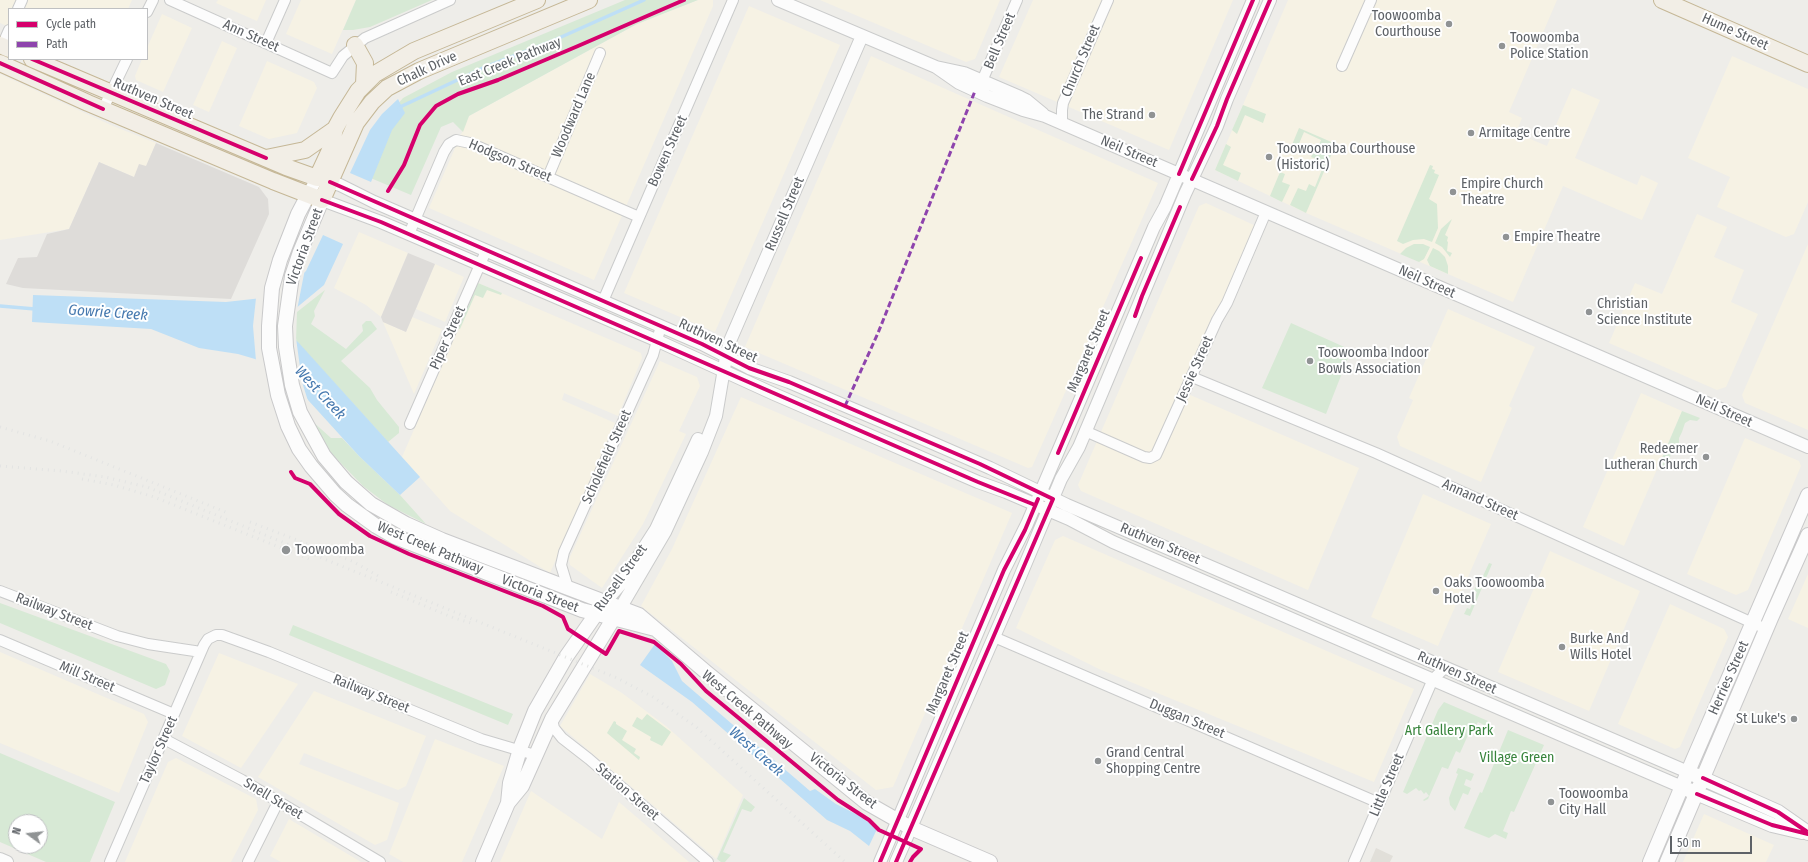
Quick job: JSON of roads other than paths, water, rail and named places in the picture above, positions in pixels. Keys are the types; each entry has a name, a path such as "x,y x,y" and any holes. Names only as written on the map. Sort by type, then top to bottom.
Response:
{"highway":[{"name":"Chalk Drive","path":"266,158 305,150 335,129 346,109 364,84 383,68 414,51 537,0"},
{"name":"Chalk Drive","path":"315,198 356,123 372,102 387,88 419,71 589,0"},
{"name":"Hume Street","path":"1662,0 1680,3 1808,64"},
{"path":"355,44 365,63 364,84"},
{"name":"Ruthven Street","path":"34,60 266,158 324,180"},
{"name":"Ruthven Street","path":"0,63 103,109 315,198"},
{"path":"324,180 335,129"}],"main road":[{"name":"Victoria Street","path":"315,198 292,276 287,306 286,347 292,385 300,412 314,441 334,469 357,492 384,512 406,524 442,540 605,602 617,613 657,630 867,803 911,828 990,862"},
{"name":"Victoria Street","path":"315,198 298,214 283,250 272,288 269,306 270,348 278,395 288,426 299,448 311,466 335,494 366,520 395,537 558,601 596,614 617,613"},
{"name":"Herries Street","path":"1650,862 1808,495"},
{"name":"Herries Street","path":"1667,862 1766,629 1808,535"},
{"name":"Russell Street","path":"483,862 508,802 510,783 528,726 541,700 570,652 605,602"},
{"name":"Russell Street","path":"508,802 522,786 552,719 617,613"},
{"name":"Ruthven Street","path":"1688,772 1778,812 1808,833"},
{"name":"Ruthven Street","path":"1682,787 1772,825 1808,833"}],"street":[{"path":"148,10 153,0"},
{"name":"Ann Street","path":"170,0 332,73 343,56 355,44"},
{"path":"266,43 286,0"},
{"path":"355,44 373,34 450,0"},
{"name":"Bowen Street","path":"603,302 733,0"},
{"name":"Bell Street","path":"982,81 1017,0"},
{"name":"Church Street","path":"1062,123 1063,103 1108,0"},
{"name":"Margaret Street","path":"880,862 1004,570 1025,530 1154,227 1165,207 1253,0"},
{"name":"Margaret Street","path":"896,862 941,761 1064,473 1079,447 1169,233 1217,126 1227,99 1270,0"},
{"path":"1342,66 1371,0"},
{"name":"Neil Street","path":"785,1 862,36 936,67 964,73 1026,100 1045,116"},
{"path":"4,47 8,33"},
{"name":"Russell Street","path":"617,613 665,532 702,452 716,416 718,396 730,341 862,36"},
{"name":"Woodward Lane","path":"548,177 600,54"},
{"path":"103,109 127,60"},
{"name":"Neil Street","path":"936,67 959,83 987,96 1062,123 1808,447"},
{"path":"1201,121 1206,126 1217,126"},
{"name":"Hodgson Street","path":"409,234 444,152 449,144 454,141 466,141 639,217"},
{"name":"Ruthven Street","path":"324,180 661,326 749,368 780,379 990,468 1053,499 1688,772"},
{"name":"Ruthven Street","path":"315,198 409,234 658,341 774,394 1048,510 1077,523 1098,535 1682,787"},
{"name":"Jessie Street","path":"1085,431 1144,458 1153,457 1157,454 1217,320 1227,302 1266,212"},
{"path":"1154,227 1162,227 1169,233"},
{"name":"Piper Street","path":"410,424 486,251"},
{"name":"Scholefield Street","path":"568,588 562,565 564,552 658,341 661,326"},
{"name":"Annand Street","path":"1192,377 1376,453 1766,629"},
{"path":"774,394 776,385 780,379"},
{"name":"Russell Street","path":"605,602 620,586 656,529 694,449 708,413 718,396"},
{"path":"1062,441 1068,446 1079,447"},
{"path":"984,484 989,476 990,468"},
{"name":"Ruthven Street","path":"1098,535 1099,526 1104,520"},
{"path":"1004,570 1010,574 1017,584"},
{"name":"Railway Street","path":"0,591 117,636 148,644 201,652"},
{"name":"Railway Street","path":"208,639 216,635 222,635 244,642 481,739 535,755"},
{"name":"Duggan Street","path":"994,637 1380,803"},
{"name":"Taylor Street","path":"110,862 208,639"},
{"name":"Mill Street","path":"0,640 174,714"},
{"name":"Little Street","path":"1354,862 1433,679 1445,668"},
{"name":"Station Street","path":"552,719 554,728 562,738 708,862"},
{"name":"Snell Street","path":"164,739 242,780 380,862"},
{"path":"925,755 931,760 941,761"},
{"path":"248,862 278,802"},
{"path":"0,859 7,862"}],"water":[{"path":"398,99 405,113 392,130 371,182 350,173 370,130 382,114"},
{"name":"West Creek","path":"323,235 343,244 324,285 295,309 258,318 288,334 298,342 420,477 400,495 359,456 298,389 266,364 238,354 199,348 151,329 32,322 33,295 226,302 262,298 297,279 306,271"},
{"name":"West Creek","path":"655,644 672,661 682,681 810,791 815,789 836,804 860,816 877,829 869,846 850,831 827,820 692,702 640,665"}],"waterway":[{"path":"399,109 402,106 483,68 550,42 644,0"},
{"name":"Gowrie Creek","path":"0,306 35,309"}],"railway":[{"path":"0,427 50,441 228,513"},
{"path":"0,466 62,471 105,477 147,487 617,678 653,697 695,726 845,862"},
{"path":"82,479 114,485 154,497 309,559"},
{"path":"250,522 352,561 382,578"},
{"path":"391,592 454,618 471,623"}],"place":[{"name":"Toowoomba Courthouse","path":"1449,24"},
{"name":"Toowoomba Police Station","path":"1502,46"},
{"name":"The Strand","path":"1152,115"},
{"name":"Armitage Centre","path":"1471,133"},
{"name":"Toowoomba Courthouse (Historic)","path":"1269,157"},
{"name":"Empire Church Theatre","path":"1453,192"},
{"name":"Empire Theatre","path":"1506,237"},
{"name":"Christian Science Institute","path":"1589,312"},
{"name":"Toowoomba Indoor Bowls Association","path":"1310,361"},
{"name":"Redeemer Lutheran Church","path":"1706,457"},
{"name":"Toowoomba","path":"286,550"},
{"name":"Oaks Toowoomba Hotel","path":"1436,591"},
{"name":"Burke And Wills Hotel","path":"1562,647"},
{"name":"St Luke's","path":"1794,719"},
{"name":"Grand Central Shopping Centre","path":"1098,761"},
{"name":"Toowoomba City Hall","path":"1551,802"}],"park label":[{"name":"Art Gallery Park","path":"1449,731"},
{"name":"Village Green","path":"1517,758"}]}
